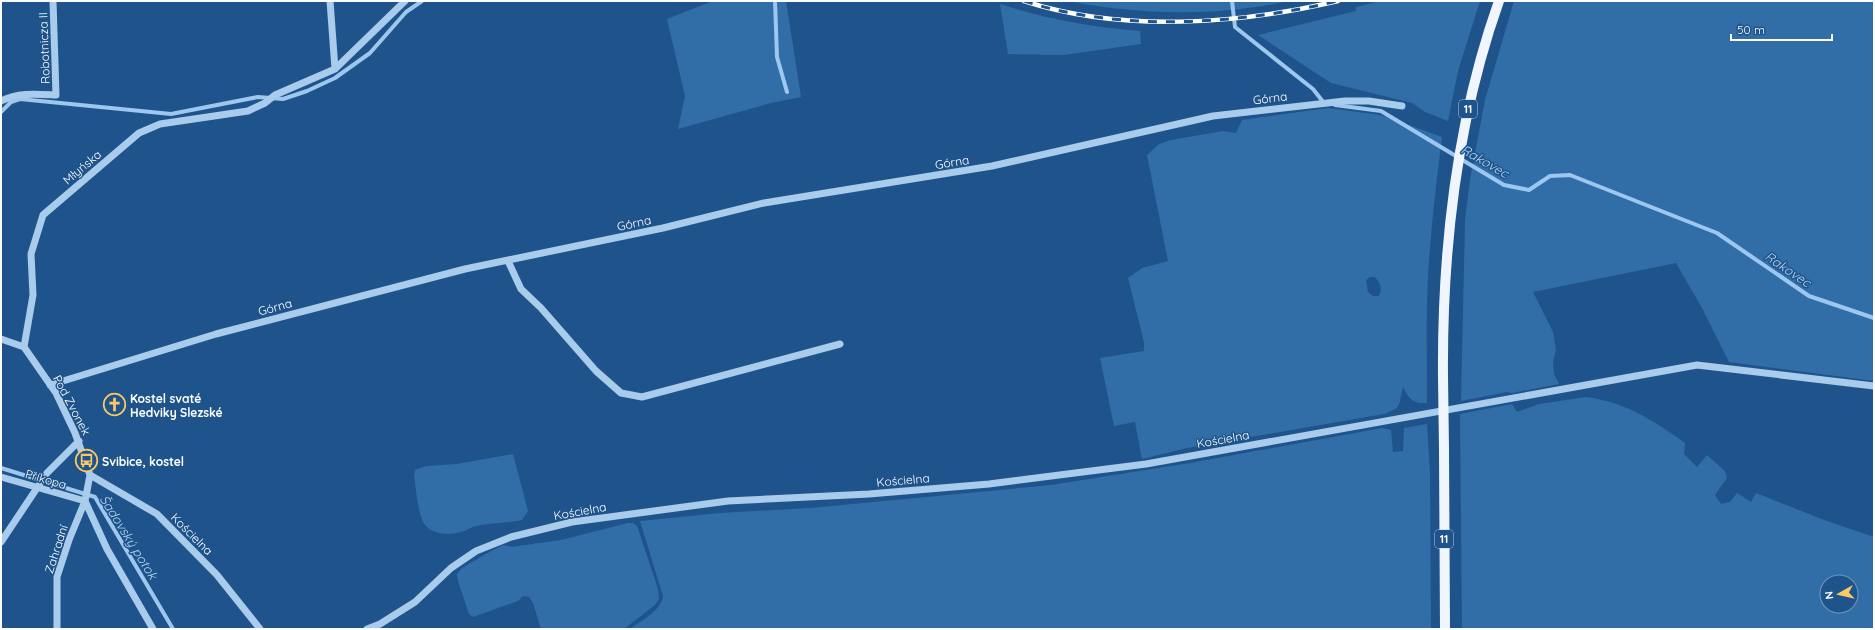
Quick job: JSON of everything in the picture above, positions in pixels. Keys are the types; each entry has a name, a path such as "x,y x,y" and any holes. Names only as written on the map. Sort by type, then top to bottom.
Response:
{"main road":[{"name":"11","path":"1445,629 1443,376 1444,298 1449,220 1461,140 1472,90 1483,47 1499,1"}],"street":[{"name":"Robotnicza II","path":"1,102 9,97 20,94 56,95 53,1"},
{"path":"330,1 335,69"},
{"path":"335,69 405,1"},
{"name":"Młyńska","path":"24,347 33,295 32,254 43,215 139,133 160,124 248,111 265,103 275,95 335,69"},
{"name":"Górna","path":"50,385 216,334 465,269 663,228 764,203 992,166 1213,116 1344,101 1369,101 1402,106"},
{"path":"508,261 521,289 541,308 596,371 622,393 642,397 840,344"},
{"path":"1,339 24,347"},
{"name":"Pod Zvonek","path":"24,347 56,393 79,441 90,475 85,501"},
{"name":"Kościelna","path":"367,629 380,624 415,602 451,568 476,551 511,537 572,522 728,501 869,494 1065,476 1146,464 1697,365 1874,386"},
{"path":"1,542 47,473 79,441"},
{"name":"Kościelna","path":"90,475 156,514 217,575 260,629"},
{"name":"Příkopa","path":"1,478 85,501"},
{"path":"85,501 106,549 153,629"},
{"name":"Zahradní","path":"57,629 57,577 69,540 85,501"}],"shaded area":[{"path":"713,1 786,1 801,97 771,103 678,129 685,96 667,19"},
{"path":"1067,1 1288,1 1234,10 1178,12 1122,9"},
{"path":"1380,1 1480,1 1458,71 1448,121 1425,112 1412,103 1331,83 1258,35 1356,11 1356,7"},
{"path":"1514,1 1874,1 1874,381 1729,362 1702,308 1676,263 1533,292 1553,332 1556,350 1553,362 1554,374 1559,384 1461,401 1465,220 1470,180 1485,100"},
{"path":"1000,4 1069,22 1140,31 1141,44 1064,55 1008,54"},
{"path":"1328,108 1381,115 1442,137 1428,275 1427,403 1418,403 1412,400 1407,395 1403,387 1399,405 1394,410 1384,414 1187,448 1142,459 1135,422 1114,426 1100,358 1144,351 1144,342 1128,278 1142,268 1168,261 1147,155 1159,144 1171,140 1223,131 1236,133 1242,120","holes":["1370,277 1375,277 1381,290 1379,296 1373,296 1368,292 1366,280"]},
{"path":"1586,397 1613,403 1638,413 1685,443 1684,454 1697,467 1707,455 1725,471 1727,478 1715,495 1721,504 1730,502 1737,493 1751,502 1756,493 1824,520 1874,537 1874,629 1462,629 1460,414 1512,404 1517,412 1539,404"},
{"path":"1427,424 1430,473 1431,629 630,629 645,619 658,607 663,596 640,521 720,513 810,508 1051,485 1190,463 1382,428 1391,430 1393,452 1403,451 1404,428"},
{"path":"513,454 528,511 522,520 476,526 452,534 438,533 426,526 421,516 418,502 414,475 415,470 426,466 457,464"},
{"path":"633,523 637,526 658,589 659,599 655,605 624,629 541,629 533,603 529,597 523,596 518,601 473,617 469,614 457,574 462,568 484,555 503,545 512,547 561,540"}],"waterway":[{"path":"1,112 11,102 20,99 171,114 258,97 283,99 307,91 335,78 370,53 406,12 422,1"},
{"path":"775,1 777,57 787,92"},
{"name":"Rakovec","path":"1232,1 1235,27 1313,89 1324,103"},
{"name":"Rakovec","path":"1335,105 1381,111 1504,185 1529,190 1550,176 1570,175 1717,233 1809,296 1874,318"},
{"name":"Šadovský potok","path":"1,468 95,497 173,629"}],"railway":[{"path":"1024,1 1062,11 1101,18 1181,22 1221,20 1261,15 1338,1"}],"place":[{"name":"Kostel svaté Hedviky Slezské","path":"115,405"},
{"name":"Svibice, kostel","path":"86,461"}]}
